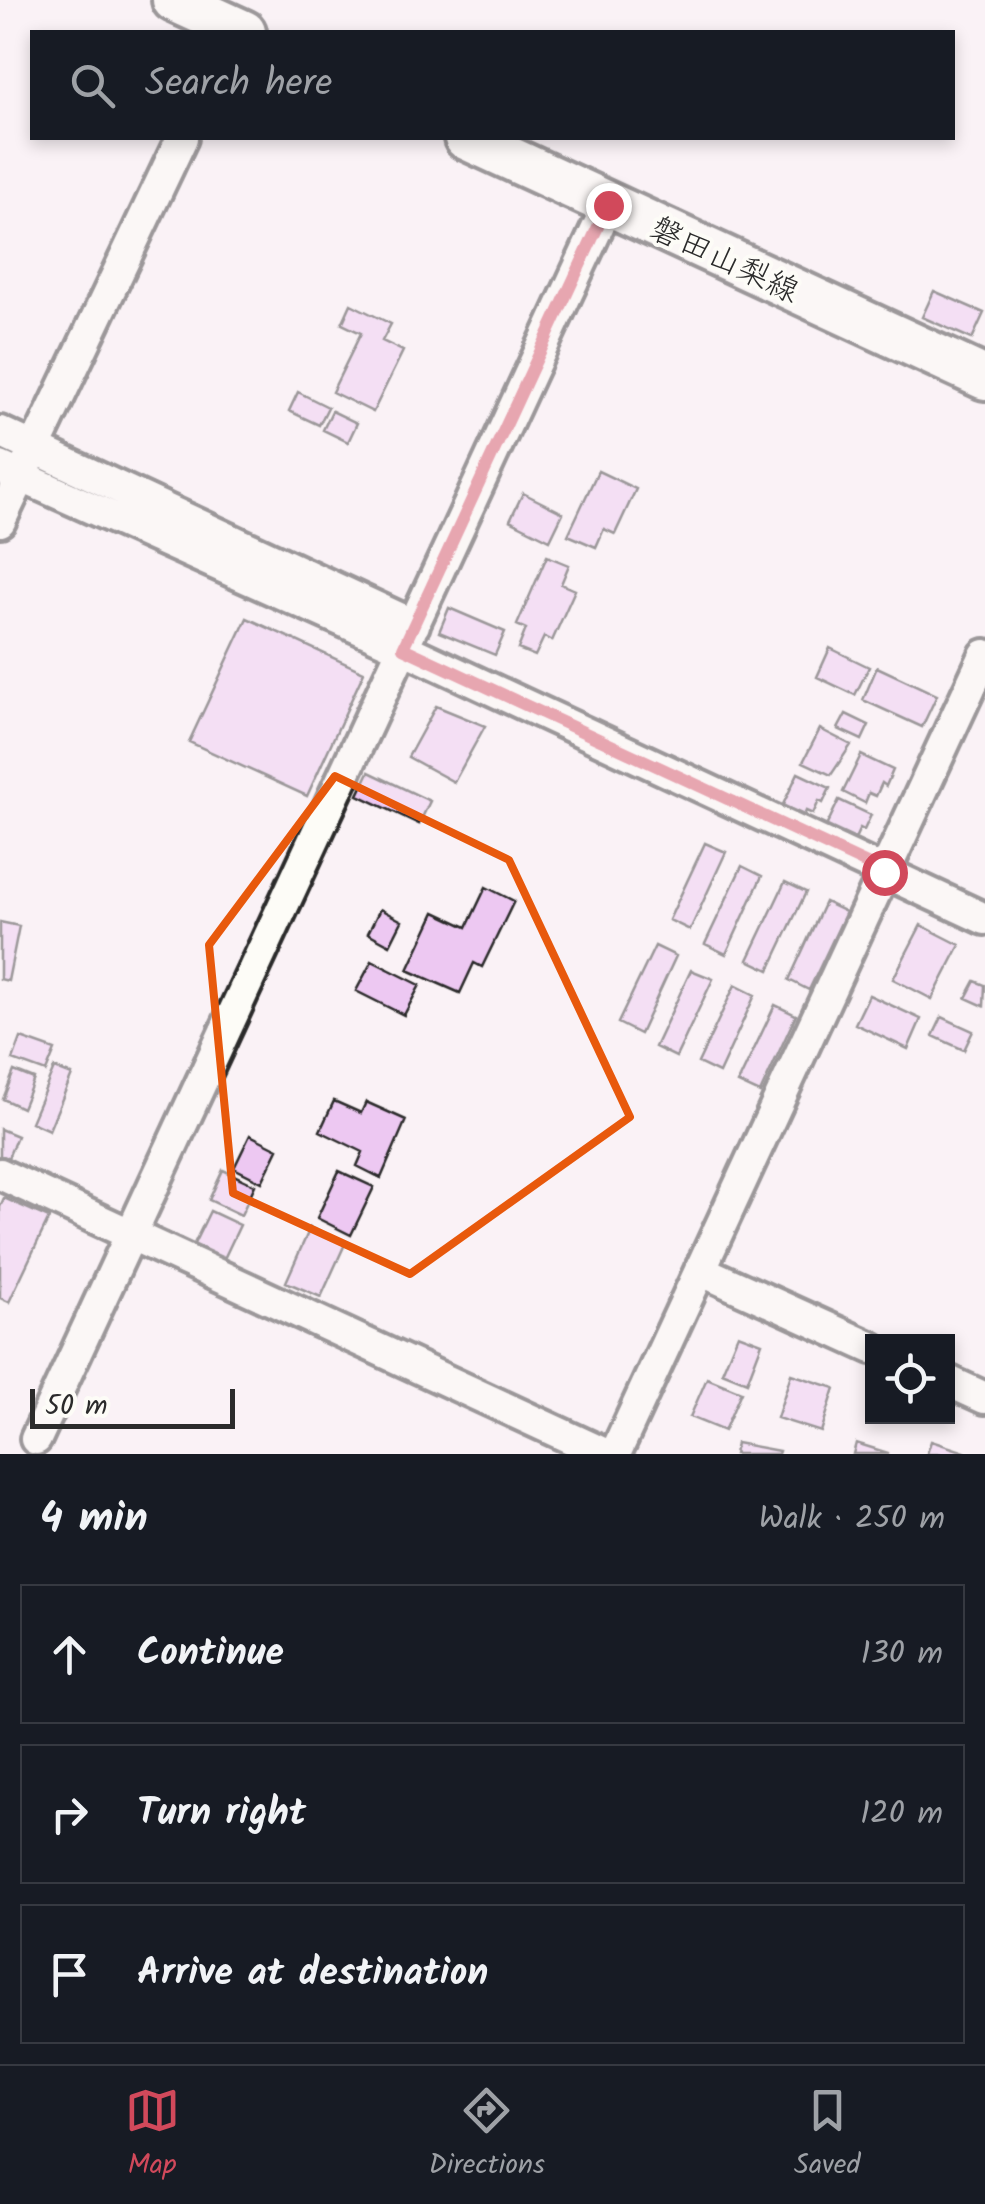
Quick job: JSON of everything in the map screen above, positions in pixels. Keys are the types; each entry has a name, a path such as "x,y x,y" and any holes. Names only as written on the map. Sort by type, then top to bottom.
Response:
{"main road":[{"path":"174,0 239,23"},
{"name":"磐田山梨線","path":"470,140 985,378"}],"street":[{"path":"0,521 10,472 34,448 181,140"},
{"path":"36,1438 608,205"},
{"path":"0,432 985,920"},
{"path":"10,472 408,636"},
{"path":"615,1454 985,655"},
{"path":"0,1174 605,1454"},
{"path":"700,1270 865,1345"},
{"path":"955,1384 985,1398"}],"highlighted area":[{"path":"335,776 509,860 630,1117 410,1274 233,1193 209,945"}],"building":[{"path":"934,291 984,313 972,339 922,317"},
{"path":"351,304 391,324 382,341 403,351 373,412 332,392 361,333 342,324"},
{"path":"298,392 328,407 319,425 289,411"},
{"path":"332,411 357,423 348,442 323,430"},
{"path":"598,471 636,489 615,534 604,529 596,547 568,535"},
{"path":"523,493 563,513 550,540 510,520"},
{"path":"547,556 569,565 561,584 575,590 552,641 544,637 535,656 518,649 526,629 517,625"},
{"path":"449,608 505,632 495,655 439,632"},
{"path":"247,618 364,672 307,796 189,742"},
{"path":"830,648 869,667 855,695 817,677"},
{"path":"877,667 937,695 922,727 863,700"},
{"path":"436,706 485,726 454,782 408,757"},
{"path":"846,714 869,725 862,740 838,729"},
{"path":"820,729 851,745 831,775 803,762"},
{"path":"861,755 893,770 886,786 882,783 876,796 869,793 865,803 843,792"},
{"path":"369,772 430,801 419,824 358,795"},
{"path":"798,773 830,788 823,803 819,801 813,814 806,811 802,821 780,811"},
{"path":"839,800 871,815 864,830 860,828 854,841 847,838 842,848 821,837"},
{"path":"705,843 726,852 690,930 669,920"},
{"path":"742,866 762,876 726,954 705,944"},
{"path":"785,882 806,892 769,970 748,960"},
{"path":"486,887 514,901 482,967 474,963 460,993 408,970 435,912 467,927"},
{"path":"825,902 846,912 809,990 789,980"},
{"path":"380,909 402,921 390,945 368,933"},
{"path":"0,922 19,926 8,981 0,979"},
{"path":"921,925 960,945 932,999 893,979"},
{"path":"655,946 676,956 640,1034 618,1023"},
{"path":"372,961 420,985 404,1015 356,991"},
{"path":"691,970 713,979 676,1057 655,1047"},
{"path":"975,981 985,985 984,1006 966,998"},
{"path":"735,985 755,995 719,1073 698,1063"},
{"path":"869,995 921,1019 908,1049 855,1024"},
{"path":"775,1005 796,1015 760,1093 738,1083"},
{"path":"942,1017 973,1031 964,1050 933,1036"},
{"path":"21,1038 55,1050 46,1072 13,1060"},
{"path":"54,1068 72,1075 49,1130 31,1122"},
{"path":"14,1071 34,1079 22,1108 3,1099"},
{"path":"334,1101 361,1113 366,1102 406,1120 381,1178 357,1166 363,1152 320,1131"},
{"path":"0,1129 17,1136 8,1158 0,1155"},
{"path":"250,1135 278,1149 262,1182 234,1168"},
{"path":"223,1170 255,1185 241,1215 209,1200"},
{"path":"339,1171 374,1187 351,1235 317,1218"},
{"path":"4,1198 49,1218 9,1302 0,1298 0,1207"},
{"path":"210,1211 240,1225 222,1263 192,1248"},
{"path":"310,1228 345,1244 321,1297 286,1282"},
{"path":"738,1334 762,1343 747,1382 722,1372"},
{"path":"791,1374 835,1388 821,1432 777,1418"},
{"path":"707,1378 741,1392 724,1431 690,1417"},
{"path":"931,1441 965,1452 927,1454"},
{"path":"736,1443 779,1451 734,1454"},
{"path":"856,1443 888,1453 888,1454 853,1454"}],"waterway":[{"path":"0,450 85,489"}],"route":[{"path":"608,205 403,648 884,872"}]}
